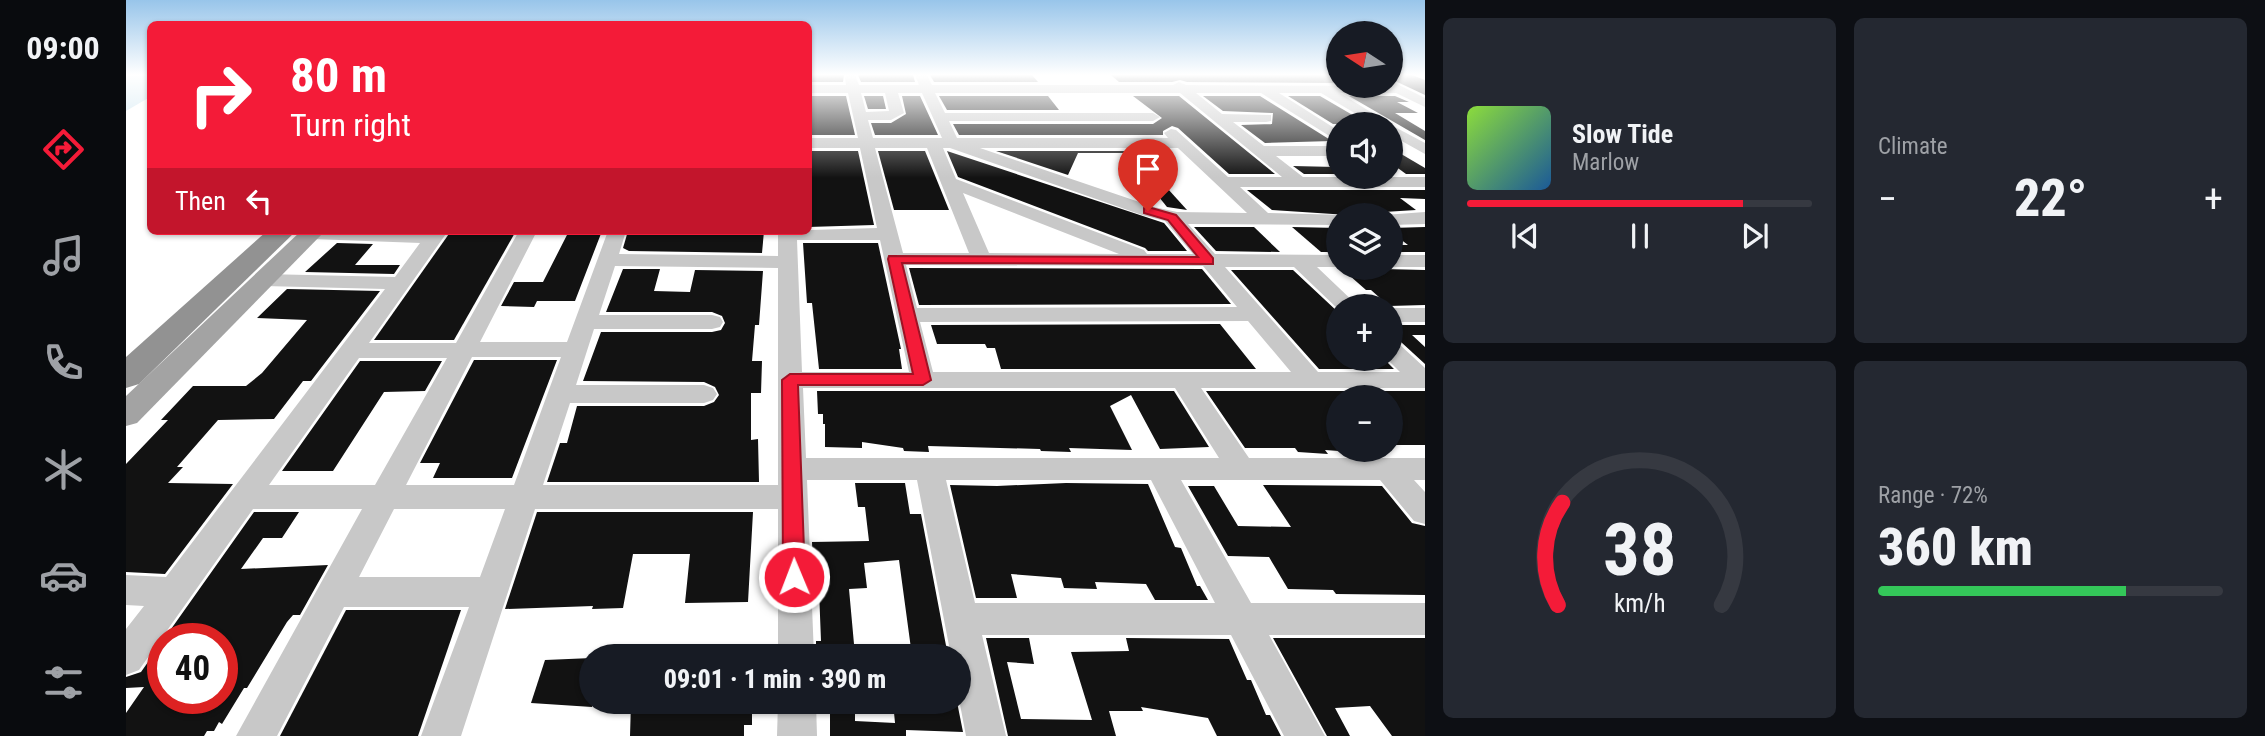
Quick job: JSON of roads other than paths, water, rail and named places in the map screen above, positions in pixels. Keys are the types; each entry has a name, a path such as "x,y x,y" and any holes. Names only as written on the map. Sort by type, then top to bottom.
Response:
{"highway":[{"path":"126,353 256,235"},
{"path":"126,376 299,235"}],"main road":[{"path":"126,415 264,280 301,235"}],"street":[{"path":"858,109 923,380"},
{"path":"860,116 891,116 897,113 896,109"},
{"path":"936,109 952,143 1172,217 1326,219"},
{"path":"1066,109 1072,117"},
{"path":"1145,109 1263,218"},
{"path":"1208,109 1299,182"},
{"path":"1295,109 1326,130"},
{"path":"940,117 1153,117"},
{"path":"1219,118 1266,118"},
{"path":"1403,136 1425,150"},
{"path":"812,143 1181,143"},
{"path":"933,143 981,259"},
{"path":"1403,151 1425,150"},
{"path":"1261,151 1326,151"},
{"path":"1223,182 1425,182"},
{"path":"1407,182 1425,194"},
{"path":"951,183 1154,261"},
{"path":"1172,217 1311,380"},
{"path":"1403,219 1425,218"},
{"path":"812,232 888,234"},
{"path":"126,658 436,235"},
{"path":"256,736 526,235"},
{"path":"441,736 615,235"},
{"path":"787,235 796,644"},
{"path":"894,259 1326,261"},
{"path":"606,260 788,262"},
{"path":"1299,261 1334,294"},
{"path":"1403,261 1425,261"},
{"path":"264,280 400,283"},
{"path":"907,315 1254,314"},
{"path":"1403,315 1425,315"},
{"path":"351,351 464,350 712,322"},
{"path":"1403,360 1424,380"},
{"path":"790,380 1424,380"},
{"path":"1182,380 1241,469"},
{"path":"560,394 704,394"},
{"path":"244,497 524,497 792,483 929,469 1425,469"},
{"path":"929,469 986,736"},
{"path":"1160,469 1305,736"},
{"path":"1387,469 1425,512"},
{"path":"126,590 174,592"},
{"path":"333,592 491,592"},
{"path":"961,619 1425,619"},
{"path":"797,714 797,736"}]}
